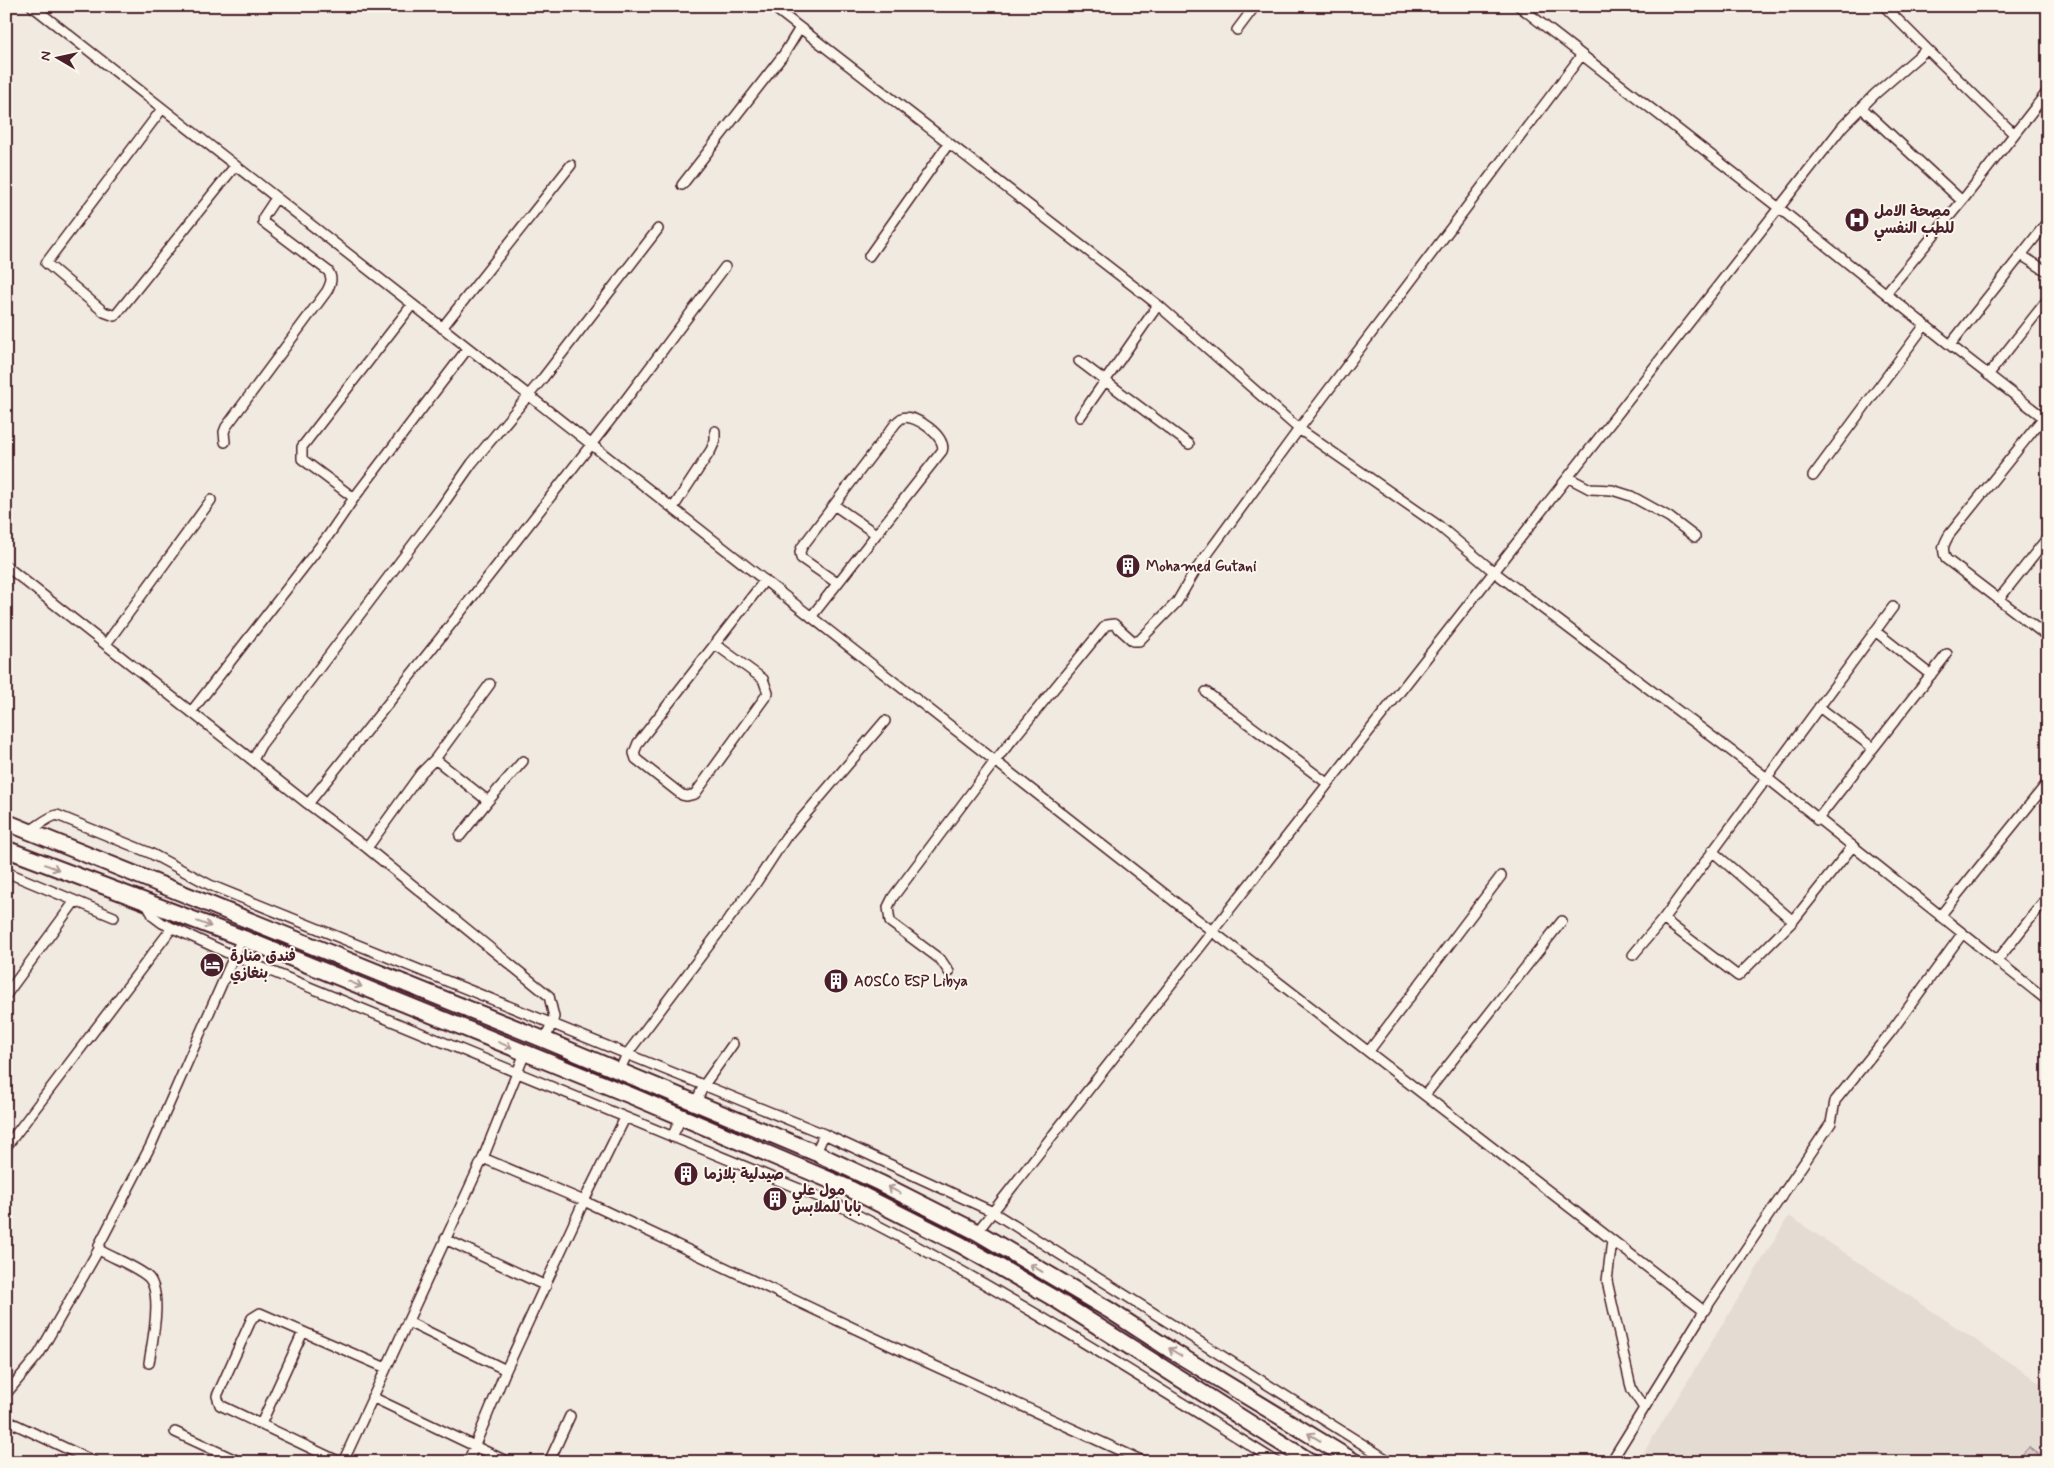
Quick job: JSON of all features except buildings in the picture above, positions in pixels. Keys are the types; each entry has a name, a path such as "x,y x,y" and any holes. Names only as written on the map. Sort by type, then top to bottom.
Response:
{"highway":[{"path":"6,822 545,1040 694,1104 767,1122 816,1153 914,1199 977,1232 1109,1310 1169,1349 1355,1462"},
{"path":"6,849 242,938 526,1053 846,1187 961,1245 1099,1326 1311,1462"}],"street":[{"path":"32,6 994,761 1704,1310"},
{"path":"772,6 1158,305 1299,428 1439,526 1493,571 1766,778 2048,1000"},
{"path":"1237,30 1255,6"},
{"path":"1519,6 1779,208 1950,346 2046,420 1943,545 1943,553 1946,559 2048,636"},
{"path":"1884,6 2014,134"},
{"path":"682,185 784,54 800,28"},
{"path":"977,1232 991,1211 1844,126 1927,49"},
{"path":"949,972 941,960 890,922 888,907 994,761 1106,625 1114,624 1134,641 1139,640 1177,602 1195,571 1299,428 1581,56"},
{"path":"1886,293 1962,201 2048,90"},
{"path":"1862,108 1962,201"},
{"path":"162,109 46,263 104,312 115,316 234,166"},
{"path":"869,256 949,143"},
{"path":"442,328 571,165"},
{"path":"225,442 224,432 226,427 327,291 332,281 328,271 265,225 262,219 276,198"},
{"path":"1950,346 2048,221"},
{"path":"253,760 261,745 439,510 472,463 528,396 658,229"},
{"path":"2021,255 2048,272"},
{"path":"308,804 445,632 725,267"},
{"path":"1988,375 2048,299"},
{"path":"354,498 302,459 302,447 412,305"},
{"path":"1080,417 1158,305"},
{"path":"1813,476 1925,325"},
{"path":"191,712 328,536 354,498 468,348"},
{"path":"1079,361 1189,444"},
{"path":"811,616 838,584 944,447 936,434 918,420 902,418 896,423 802,547 800,552 801,558 838,584"},
{"path":"673,508 711,450 715,441 715,431"},
{"path":"1569,478 1590,489 1612,490 1630,496 1669,517 1695,537"},
{"path":"106,644 211,500"},
{"path":"834,505 876,534"},
{"path":"1999,599 2048,537"},
{"path":"6,566 308,804 367,848 549,996 552,1002 553,1023 545,1040"},
{"path":"715,644 763,679 768,686 768,693 695,794 688,796 678,792 644,766 636,759 634,753 638,743 715,644 765,580"},
{"path":"1633,955 1662,919 1893,607"},
{"path":"1874,631 1930,675"},
{"path":"1817,820 1947,654"},
{"path":"367,848 421,773 435,759 490,684"},
{"path":"1206,692 1327,783"},
{"path":"1819,707 1873,748"},
{"path":"619,1072 627,1054 756,882 786,837 885,721"},
{"path":"435,759 488,801"},
{"path":"460,836 523,761"},
{"path":"1940,916 2048,782"},
{"path":"29,831 45,822 50,816 57,815 150,853 210,884 704,1085 767,1122 824,1134 991,1211 1391,1462"},
{"path":"1662,919 1738,976 1793,921 1852,846"},
{"path":"1712,850 1793,921"},
{"path":"6,872 114,917"},
{"path":"1369,1051 1501,876"},
{"path":"1997,961 2048,896"},
{"path":"6,995 75,901"},
{"path":"146,903 154,917 162,924 234,956 516,1074 836,1204 968,1274 1277,1462"},
{"path":"1425,1095 1562,921"},
{"path":"6,1146 172,928"},
{"path":"1611,1462 1704,1310 1832,1123 1835,1101 1890,1033 1962,934"},
{"path":"6,1394 39,1354 99,1250 99,1245 151,1144 242,938"},
{"path":"694,1104 704,1085 733,1044"},
{"path":"386,1368 260,1313 252,1318 217,1396 220,1405 341,1462 372,1397 386,1368 408,1322 483,1158 526,1053"},
{"path":"468,1462 506,1370 584,1201 625,1118"},
{"path":"672,1137 681,1118"},
{"path":"816,1153 824,1134"},
{"path":"483,1158 584,1201 913,1356 1145,1462"},
{"path":"445,1240 546,1286"},
{"path":"1612,1240 1607,1281 1632,1390 1644,1408"},
{"path":"99,1250 148,1277 155,1288 156,1309 150,1363"},
{"path":"408,1322 506,1370"},
{"path":"260,1424 303,1332"},
{"path":"372,1397 508,1462"},
{"path":"549,1462 570,1416"},
{"path":"6,1420 94,1462"},
{"path":"175,1432 240,1462"}],"shaded area":[{"path":"1789,1216 2048,1388 2048,1462 1638,1462"},
{"path":"2029,1447 2040,1455 2034,1462 2015,1462"}],"place":[{"name":"مصحة الامل للطب النفسي","path":"1857,220"},
{"name":"Mohamed Gutani","path":"1128,566"},
{"name":"فندق منارة بنغازي","path":"212,965"},
{"name":"AOSCO ESP Libya","path":"836,981"},
{"name":"صيدلية بلازما","path":"686,1174"},
{"name":"مول علي بابا للملابس","path":"775,1199"}]}
